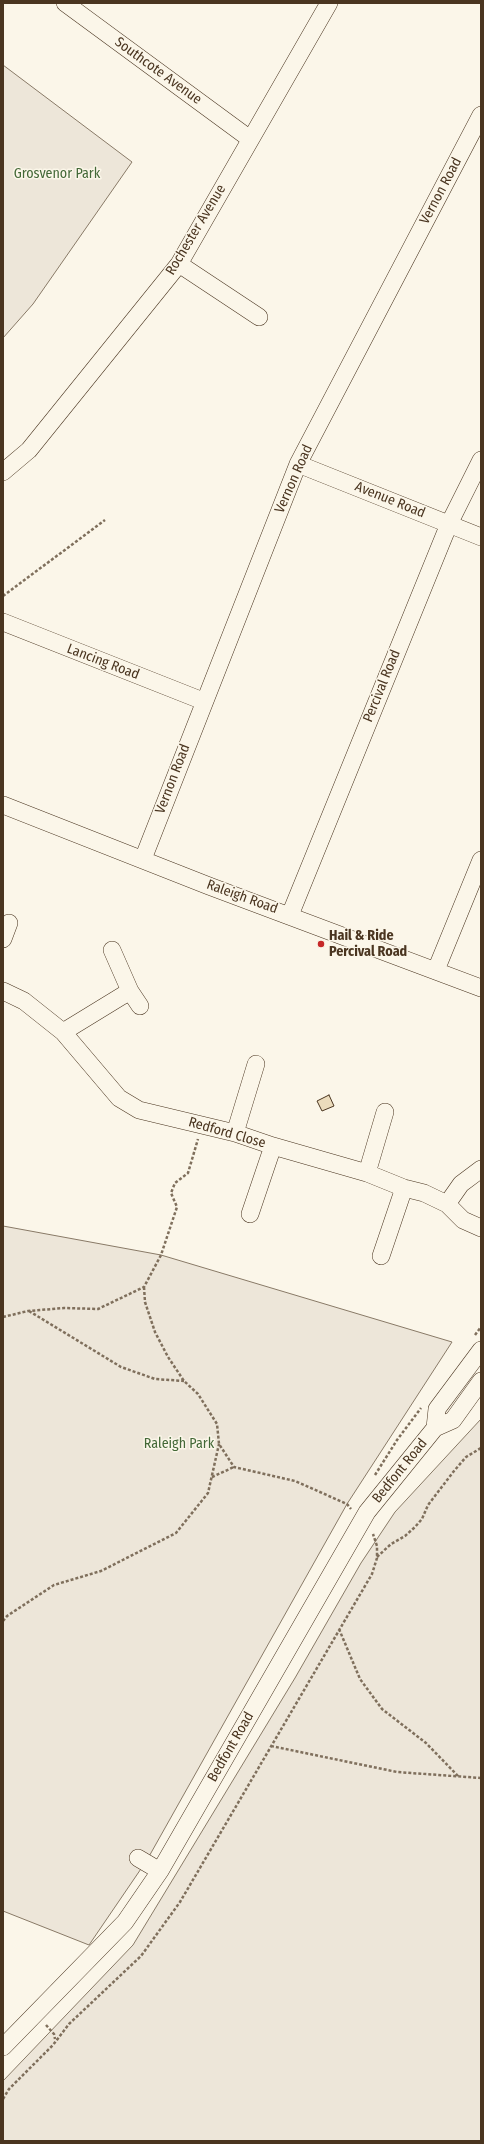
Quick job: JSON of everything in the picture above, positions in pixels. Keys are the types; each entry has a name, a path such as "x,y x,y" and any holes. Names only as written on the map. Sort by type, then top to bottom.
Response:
{"street":[{"name":"Southcote Avenue","path":"65,3 250,139"},
{"name":"Rochester Avenue","path":"3,472 29,450 179,264 329,3"},
{"name":"Vernon Road","path":"142,859 203,701 298,464 481,115"},
{"path":"179,264 259,317"},
{"name":"Percival Road","path":"290,915 449,524 481,460"},
{"name":"Avenue Road","path":"298,464 481,537"},
{"name":"Lancing Road","path":"3,622 203,701"},
{"name":"Raleigh Road","path":"3,805 209,886 290,915 481,988"},
{"path":"436,970 481,860"},
{"path":"3,939 9,923"},
{"path":"112,950 130,991 140,1006"},
{"path":"63,1032 130,991"},
{"name":"Redford Close","path":"3,992 24,1000 63,1032 114,1100 139,1110 235,1133 272,1146 367,1172 404,1188 424,1193 447,1204 463,1220 481,1228"},
{"path":"235,1133 256,1064"},
{"path":"367,1172 385,1112"},
{"path":"250,1214 272,1146"},
{"path":"447,1204 461,1184 481,1169"},
{"path":"381,1256 404,1188"},
{"name":"Bedfont Road","path":"434,1428 437,1409 475,1364 476,1345"},
{"name":"Bedfont Road","path":"4,2045 125,1922 160,1871 367,1512 434,1428 452,1420 481,1381"},
{"path":"138,1858 160,1871"}],"path":[{"path":"3,596 105,520"},
{"path":"3,1621 7,1616 54,1585 101,1571 176,1533 208,1493 219,1444 217,1424 198,1394 184,1381 168,1357 155,1332 145,1302 144,1287 161,1256 177,1207 171,1193 175,1183 188,1173 202,1125"},
{"path":"3,1317 28,1311 64,1308 98,1309 144,1287"},
{"path":"28,1311 121,1367 155,1379 184,1381"},
{"path":"476,1345 481,1328"},
{"path":"373,1478 397,1440 425,1402"},
{"path":"219,1444 234,1467"},
{"path":"377,1558 391,1544 405,1536 415,1527 422,1519 428,1505 454,1471 466,1457 481,1448"},
{"path":"212,1477 234,1467 295,1481 347,1504"},
{"path":"3,2099 9,2089 53,2045 69,2024 141,1956 180,1902 372,1574 377,1558 376,1546 370,1528"},
{"path":"339,1629 360,1679 382,1709 426,1743 458,1776"},
{"path":"272,1746 397,1772 481,1778"}],"green space":[{"name":"Grosvenor Park","path":"3,65 132,162 33,304 3,338"},
{"name":"Raleigh Park","path":"3,1226 161,1255 452,1342 347,1504 147,1860 89,1945 3,1911"},
{"path":"481,1419 481,2141 3,2141 3,2081 133,1945 295,1678 361,1563 395,1512"}],"building":[{"path":"329,1095 334,1106 322,1111 317,1101"}],"place":[{"name":"Hail & Ride Percival Road","path":"321,944"}]}
